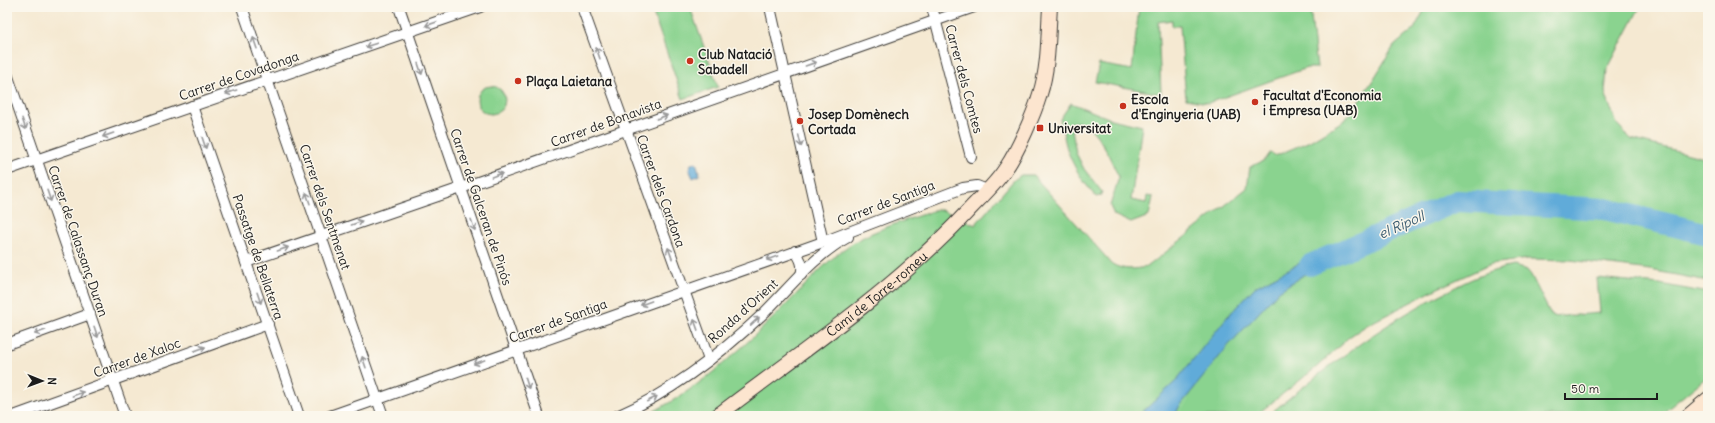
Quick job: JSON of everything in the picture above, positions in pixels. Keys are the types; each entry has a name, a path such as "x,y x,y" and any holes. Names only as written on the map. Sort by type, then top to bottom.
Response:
{"street":[{"name":"Carrer dels Sentmenat","path":"242,7 382,416"},
{"name":"Carrer de Galceran de Pinós","path":"399,7 538,416"},
{"name":"Carrer de Covadonga","path":"7,170 267,79 480,7"},
{"name":"Carrer dels Cardona","path":"582,7 709,360"},
{"path":"770,7 823,242"},
{"name":"Carrer dels Comtes","path":"932,7 971,157"},
{"name":"Carrer de Bonavista","path":"246,262 320,235 461,188 974,7"},
{"name":"Camí de Torre-romeu","path":"717,416 853,313 922,258 1006,169 1040,94 1047,64 1050,7"},
{"name":"Carrer de Calassanç Duran","path":"7,74 125,416"},
{"name":"Passatge de Bellaterra","path":"192,106 299,416"},
{"name":"Carrer de Santiga","path":"330,416 683,290 823,242 963,188 977,186 987,190"},
{"name":"Ronda d'Orient","path":"617,416 657,397 709,360 748,328 827,250 882,218"},
{"path":"795,251 802,263 803,269 801,275"},
{"path":"7,344 90,314"},
{"name":"Carrer de Xaloc","path":"14,416 268,324"},
{"path":"1688,416 1708,399"}],"green space":[{"name":"Club Natació Sabadell","path":"651,7 690,7 718,87 683,99"},
{"path":"1139,7 1310,7 1317,68 1307,68 1208,103 1186,99 1180,26 1172,26 1172,20 1158,22 1161,94 1095,82 1099,64 1132,70"},
{"path":"1426,7 1640,7 1607,70 1605,92 1617,124 1631,139 1708,159 1708,281 1650,270 1570,260 1528,259 1491,264 1436,289 1367,325 1349,337 1318,366 1255,416 644,416 680,396 730,358 838,253 857,240 879,230 935,210 942,210 975,225 1014,180 1021,175 1033,175 1112,264 1125,269 1147,267 1247,188 1250,167 1265,160 1271,152 1275,156 1310,141 1346,119 1394,46 1414,29"},
{"path":"491,86 501,90 505,100 501,110 491,114 481,110 477,100 481,90"},
{"path":"1071,103 1111,119 1142,126 1131,200 1146,203 1147,196 1153,197 1149,216 1131,223 1114,215 1110,206 1119,177 1106,150 1094,132 1079,122 1071,123 1076,153 1084,169 1102,192 1100,196 1096,197 1083,180 1069,156 1060,119"},
{"path":"1513,266 1527,270 1531,275 1552,317 1600,313 1597,278 1660,284 1708,293 1708,376 1659,416 1267,416 1310,381 1375,333 1421,305 1470,280 1495,270"}],"water":[{"path":"696,162 700,175 693,178 689,169 691,164"},
{"path":"1337,253 1279,291 1228,346 1179,407 1175,416 1138,416 1175,382 1227,317 1255,287 1298,264"}],"waterway":[{"name":"el Ripoll","path":"1310,265 1457,201 1605,209 1708,234"}],"place":[{"name":"Club Natació Sabadell","path":"690,61"},
{"name":"Plaça Laietana","path":"518,81"},
{"name":"Facultat d'Economia i Empresa (UAB)","path":"1255,102"},
{"name":"Escola d'Enginyeria (UAB)","path":"1123,106"},
{"name":"Josep Domènech Cortada","path":"800,121"},
{"name":"Universitat","path":"1040,128"}]}
